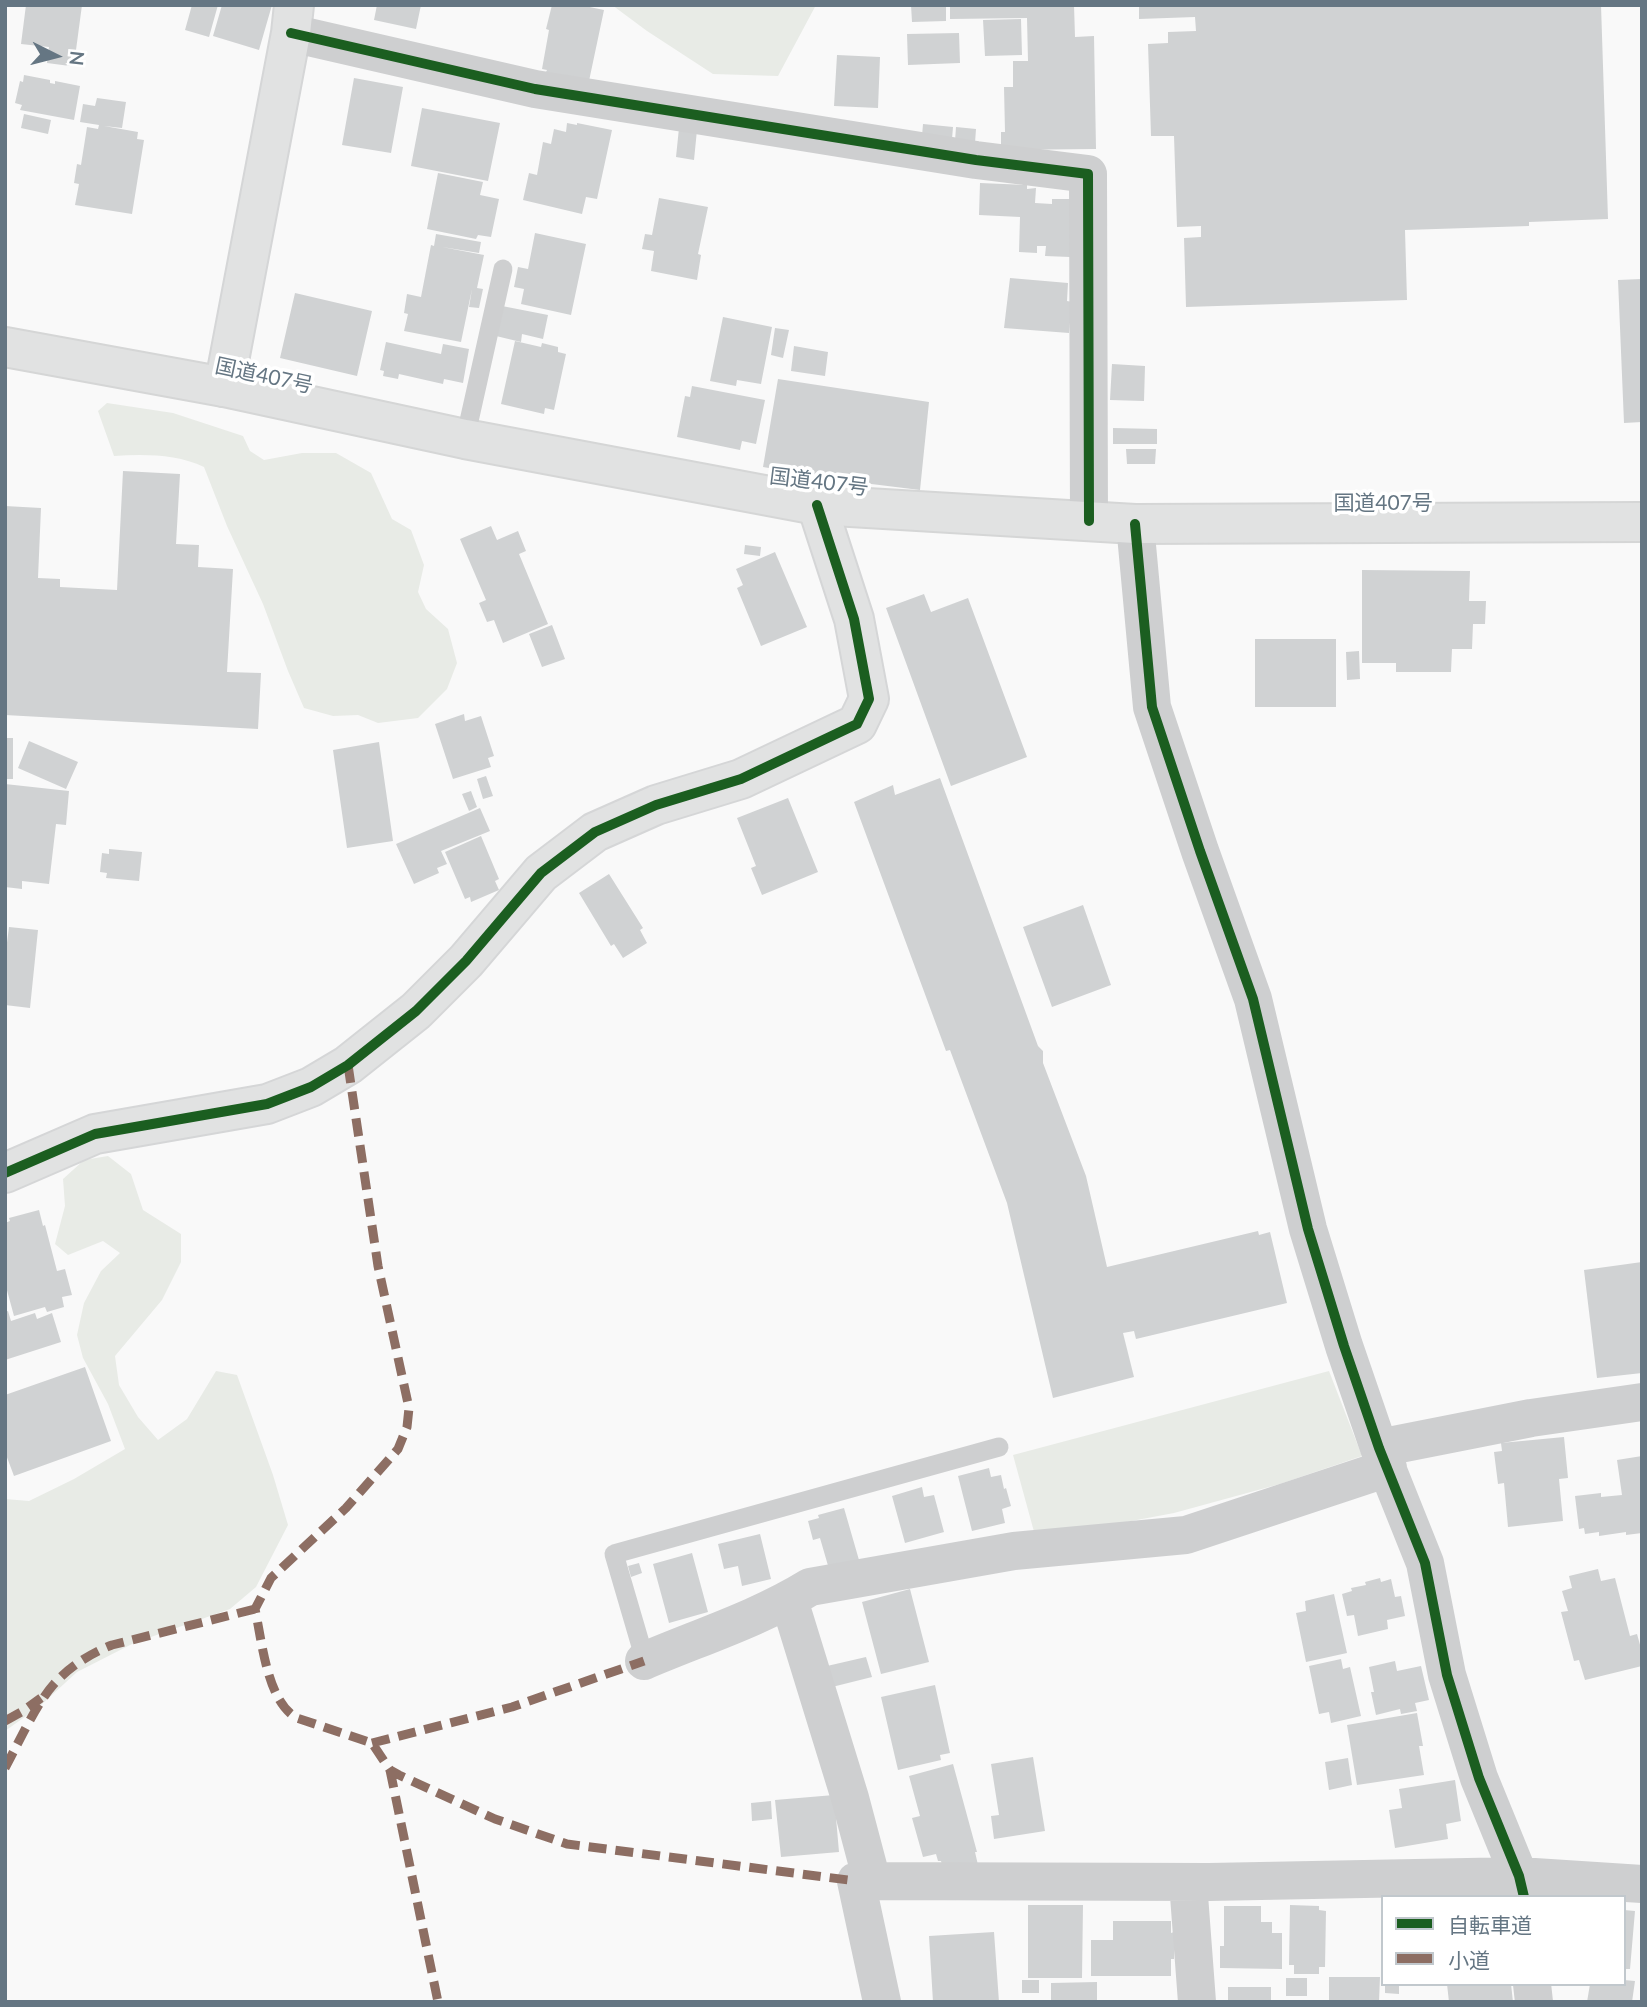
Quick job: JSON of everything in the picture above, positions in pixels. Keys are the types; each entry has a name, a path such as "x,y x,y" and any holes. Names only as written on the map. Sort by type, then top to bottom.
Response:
{"main road":[{"path":"223,387 293,19"},
{"name":"国道407号","path":"5,347 223,387 465,439 817,505 1135,524 1642,522"},
{"path":"5,1172 95,1134 267,1104 311,1087 348,1065 416,1011 466,961 541,873 595,832 656,805 741,779 857,724 869,699 854,619 817,505"}],"street":[{"path":"293,19 535,89 976,160 1088,174 1089,522"},
{"path":"1135,524 1152,707 1253,999 1308,1229 1344,1346 1425,1563 1447,1675 1479,1778 1521,1887"},
{"path":"645,1660 711,1635 789,1600 810,1587 1014,1551 1186,1535 1384,1458 1531,1418 1642,1402"},
{"path":"789,1600 850,1798 872,1881"},
{"path":"882,2002 856,1881 1521,1887 1642,1884"},
{"path":"1188,1882 1197,2002"}],"lane":[{"path":"465,439 503,269"},
{"path":"645,1660 614,1554 999,1447"}],"shaded area":[{"path":"612,5 816,5 778,76 713,74"},
{"path":"107,403 173,413 243,436 250,451 264,460 302,453 336,453 371,473 392,519 411,530 424,565 418,592 426,609 448,629 457,663 447,689 418,718 378,723 358,715 333,716 304,708 204,467 160,456 114,456 98,411"},
{"path":"108,1156 131,1174 143,1210 181,1234 181,1262 162,1300 115,1356 119,1385 138,1417 158,1440 187,1419 216,1371 237,1375 288,1525 256,1587 230,1609 134,1643 77,1672 40,1706 5,1731 5,1499 29,1501 125,1449 108,1404 83,1358 77,1335 84,1303 101,1271 120,1253 103,1241 68,1255 55,1244 65,1206 63,1179 84,1160"},
{"path":"1329,1371 1362,1456 1280,1484 1174,1513 1036,1539 1013,1455"}],"building":[{"path":"26,5 82,5 76,50 72,50 70,66 47,63 49,47 21,44"},
{"path":"192,5 218,5 209,37 185,30"},
{"path":"222,5 272,5 259,50 213,36"},
{"path":"377,5 421,5 416,29 374,20"},
{"path":"552,5 580,5 604,10 589,81 542,69 549,30 546,29"},
{"path":"911,5 946,5 946,21 912,22"},
{"path":"950,5 1074,5 1075,37 1094,36 1096,149 1001,150 1001,132 1005,132 1004,87 1013,87 1013,61 1028,61 1027,18 950,19"},
{"path":"1139,5 1601,5 1608,219 1529,222 1529,226 1405,230 1407,300 1186,307 1184,238 1201,237 1201,226 1177,227 1174,136 1151,136 1148,44 1168,43 1168,32 1196,31 1195,17 1139,19"},
{"path":"1021,19 1022,55 985,56 983,20"},
{"path":"959,33 960,63 908,65 907,34"},
{"path":"837,55 880,57 878,108 834,106"},
{"path":"24,75 50,80 50,83 55,84 55,81 80,86 74,120 20,110 22,105 15,103"},
{"path":"354,78 403,87 391,153 342,145"},
{"path":"97,98 126,102 122,128 104,126 138,132 137,139 144,140 132,214 75,205 79,184 74,183 77,164 81,165 87,127 98,129 99,125 80,122 83,104 95,106"},
{"path":"422,108 500,123 488,181 411,166"},
{"path":"24,114 51,120 48,134 21,128"},
{"path":"567,123 612,130 597,199 586,197 582,214 523,200 529,173 537,175 543,142 551,144 554,129 566,132"},
{"path":"923,124 953,127 952,139 922,136"},
{"path":"956,127 976,129 975,143 955,141"},
{"path":"679,128 697,130 694,160 676,157"},
{"path":"438,173 483,182 480,195 499,199 491,237 478,235 476,239 427,229"},
{"path":"980,183 1027,185 1027,189 1036,188 1035,203 1052,204 1052,199 1072,199 1070,257 1045,256 1046,246 1037,246 1037,253 1019,252 1020,217 979,215"},
{"path":"659,198 708,207 698,254 701,255 697,280 651,271 654,251 642,249 645,234 652,235"},
{"path":"535,233 586,244 571,315 521,304 524,289 514,287 518,267 528,269"},
{"path":"436,234 481,242 479,253 442,247 484,255 477,288 483,289 479,308 469,307 472,289 461,342 404,331 408,314 404,313 407,294 421,297 431,245 434,246"},
{"path":"1010,278 1068,283 1067,301 1072,302 1069,333 1004,328"},
{"path":"1642,279 1642,422 1624,423 1618,280"},
{"path":"295,293 372,311 357,376 280,358"},
{"path":"502,306 548,315 543,339 522,334 521,342 496,336"},
{"path":"723,317 772,327 761,384 737,380 736,386 710,381"},
{"path":"775,328 789,330 783,358 771,355"},
{"path":"515,341 541,347 542,343 558,347 558,352 566,354 554,410 545,408 544,414 501,404"},
{"path":"386,342 441,354 443,344 469,349 463,383 444,379 443,384 399,374 398,379 383,376 384,371 380,370"},
{"path":"794,346 828,352 825,376 791,371"},
{"path":"1112,364 1145,366 1144,401 1110,400"},
{"path":"778,379 929,402 920,490 763,467"},
{"path":"692,386 765,400 756,444 742,441 740,450 677,437 685,396 690,397"},
{"path":"1113,428 1157,429 1157,444 1113,444"},
{"path":"1126,449 1156,449 1155,464 1127,464"},
{"path":"123,471 180,474 176,544 199,545 198,567 233,569 227,672 261,673 258,729 5,715 5,506 41,508 38,578 60,579 60,587 117,590"},
{"path":"491,526 497,540 518,531 526,551 519,554 548,624 503,643 494,620 487,622 479,603 486,600 460,539"},
{"path":"745,545 761,547 760,556 744,554"},
{"path":"775,552 807,627 761,646 737,588 743,585 736,569"},
{"path":"1362,570 1470,571 1469,601 1486,601 1485,624 1473,624 1472,649 1452,649 1451,672 1396,672 1396,663 1362,663"},
{"path":"924,594 931,612 968,598 1027,757 951,786 886,608"},
{"path":"552,625 565,659 542,667 529,634"},
{"path":"1255,639 1336,639 1336,707 1255,707"},
{"path":"1359,651 1360,679 1347,680 1346,652"},
{"path":"464,714 465,721 481,716 494,756 488,758 491,767 453,779 435,724"},
{"path":"5,738 13,738 13,779 5,779"},
{"path":"29,741 78,762 66,789 18,768"},
{"path":"379,742 393,841 347,848 333,750"},
{"path":"486,776 493,796 483,799 477,779"},
{"path":"940,778 1038,1046 1043,1051 1043,1063 1086,1176 1107,1267 1258,1231 1259,1235 1270,1232 1287,1303 1136,1339 1134,1331 1123,1333 1134,1377 1053,1398 1007,1203 950,1050 946,1051 854,802 893,785 895,795"},
{"path":"5,784 69,791 66,825 56,824 49,884 22,881 22,889 5,887"},
{"path":"471,791 477,807 469,811 462,794"},
{"path":"788,798 818,872 762,895 751,868 756,866 737,818"},
{"path":"480,808 490,831 441,851 447,864 437,868 439,873 414,884 396,844"},
{"path":"481,836 499,879 495,881 499,890 471,902 470,897 465,899 445,852"},
{"path":"109,849 142,852 139,881 106,878 107,873 100,872 102,853 109,854"},
{"path":"609,874 643,928 640,930 647,943 623,958 614,944 611,946 579,893"},
{"path":"1083,905 1111,985 1052,1007 1023,927"},
{"path":"9,927 38,930 30,1008 5,1005 5,958"},
{"path":"39,1210 57,1271 65,1269 72,1295 62,1297 64,1307 47,1312 45,1307 14,1316 5,1283 5,1223 10,1221 9,1218"},
{"path":"1642,1262 1642,1373 1597,1378 1584,1270"},
{"path":"8,1311 11,1321 35,1313 37,1319 52,1313 61,1342 5,1360 5,1312"},
{"path":"85,1367 111,1441 14,1476 5,1452 5,1395"},
{"path":"1564,1437 1568,1478 1559,1479 1563,1521 1508,1527 1504,1483 1498,1484 1494,1452 1502,1451 1501,1443"},
{"path":"1642,1456 1642,1533 1626,1535 1626,1532 1599,1536 1599,1532 1585,1534 1584,1528 1579,1529 1575,1496 1601,1493 1601,1497 1622,1495 1617,1460"},
{"path":"989,1468 991,1477 1001,1475 1011,1506 1002,1509 1005,1523 972,1531 958,1476"},
{"path":"922,1487 924,1497 934,1495 944,1532 905,1543 892,1496"},
{"path":"844,1508 861,1567 831,1576 820,1538 813,1540 808,1521 819,1518 818,1515"},
{"path":"760,1534 771,1579 742,1586 738,1566 724,1569 718,1544"},
{"path":"692,1553 708,1612 669,1623 653,1564"},
{"path":"639,1563 642,1573 631,1577 628,1566"},
{"path":"1598,1569 1601,1581 1615,1578 1630,1636 1637,1634 1642,1652 1642,1666 1585,1680 1579,1660 1574,1661 1561,1612 1568,1611 1562,1591 1572,1588 1569,1576"},
{"path":"1380,1578 1381,1582 1391,1579 1395,1597 1401,1596 1405,1616 1387,1620 1388,1629 1358,1636 1354,1615 1347,1616 1342,1594 1352,1591 1351,1588 1366,1585 1365,1582"},
{"path":"910,1589 929,1662 881,1674 862,1602"},
{"path":"1334,1594 1347,1653 1306,1662 1296,1613 1306,1611 1305,1601"},
{"path":"866,1657 872,1677 832,1687 827,1666"},
{"path":"1341,1659 1343,1669 1350,1667 1361,1716 1331,1723 1329,1712 1319,1714 1309,1666"},
{"path":"1395,1661 1397,1671 1421,1666 1429,1700 1415,1703 1417,1711 1401,1714 1400,1709 1376,1715 1369,1667"},
{"path":"935,1685 950,1753 940,1755 941,1760 898,1770 881,1697"},
{"path":"1417,1713 1423,1746 1419,1746 1424,1775 1357,1785 1347,1725"},
{"path":"1033,1757 1045,1831 994,1839 991,1816 999,1815 991,1764"},
{"path":"1348,1758 1352,1785 1329,1790 1325,1762"},
{"path":"953,1764 977,1852 978,1865 943,1868 936,1854 923,1857 912,1818 920,1816 909,1776"},
{"path":"1455,1780 1461,1821 1446,1824 1448,1839 1395,1848 1389,1810 1402,1808 1399,1789"},
{"path":"834,1795 839,1852 781,1857 775,1800"},
{"path":"771,1801 772,1819 752,1821 751,1803"},
{"path":"1028,1905 1083,1905 1082,1978 1028,1978"},
{"path":"1290,1905 1319,1906 1319,1910 1326,1911 1325,1967 1319,1967 1319,1974 1294,1974 1294,1965 1289,1965"},
{"path":"1224,1906 1261,1906 1261,1922 1272,1922 1272,1933 1282,1933 1282,1969 1220,1968 1220,1946 1224,1946"},
{"path":"1626,1910 1635,1911 1630,1969 1626,1969"},
{"path":"1113,1921 1171,1921 1171,1933 1174,1932 1174,1959 1171,1959 1171,1976 1091,1976 1091,1940 1113,1940"},
{"path":"994,1932 999,2002 933,2002 929,1936"},
{"path":"1329,1977 1380,1977 1379,2002 1329,2002"},
{"path":"1286,1978 1307,1978 1307,1996 1286,1996"},
{"path":"1022,1980 1039,1980 1039,1993 1022,1993"},
{"path":"1626,1980 1635,1981 1632,2002 1587,2002 1590,1986 1626,1986"},
{"path":"1097,1982 1097,2002 1051,2002 1051,1983"},
{"path":"1385,1986 1399,1986 1399,1994 1385,1993"},
{"path":"1447,1986 1511,1986 1513,2002 1449,2002"},
{"path":"1228,1987 1271,1987 1271,2002 1228,2002"}],"marked path":[{"path":"348,1065 378,1266 409,1408 407,1427 398,1449 346,1508 271,1578 255,1609 267,1669 279,1699 297,1718 372,1743 390,1770 399,1775 495,1819 567,1844 856,1881"},
{"path":"5,1768 47,1692 81,1661 112,1645 255,1609"},
{"path":"372,1743 512,1707 644,1661"},
{"path":"5,1721 41,1698"},
{"path":"390,1770 438,2002"}],"cycle path":[{"path":"291,33 535,89 976,160 1088,174 1089,521"},
{"path":"5,1173 95,1134 267,1104 311,1087 348,1065 416,1011 466,961 541,873 595,832 656,805 741,779 857,724 869,699 854,619 817,505"},
{"path":"1135,524 1152,707 1253,999 1308,1229 1379,1448 1425,1563 1447,1675 1479,1778 1519,1876 1524,1895"}]}
